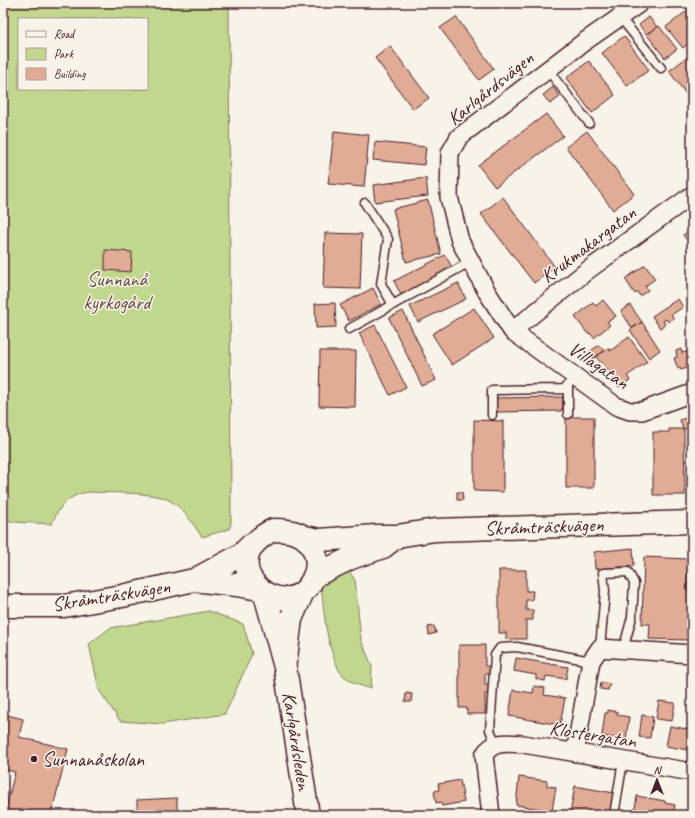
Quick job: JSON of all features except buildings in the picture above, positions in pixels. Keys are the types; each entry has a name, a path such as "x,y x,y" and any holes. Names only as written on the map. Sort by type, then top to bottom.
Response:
{"main road":[{"name":"Skråmträskvägen","path":"305,537 319,540 397,536 435,530 692,522"},
{"path":"273,530 286,530 305,537 312,546 316,558 308,585 290,598 277,598 262,592 251,581 247,570 247,557 251,545 261,536 273,530"},
{"name":"Skråmträskvägen","path":"308,585 351,558 383,547 397,536"},
{"name":"Skråmträskvägen","path":"3,606 64,606 122,596 194,580 242,555 251,545"},
{"name":"Skråmträskvägen","path":"194,580 225,583 262,592"},
{"name":"Karlgårdsleden","path":"285,667 291,620 308,585"},
{"name":"Karlgårdsleden","path":"262,592 285,667 308,815"}],"street":[{"name":"Karlgårdsvägen","path":"512,330 506,325 460,242 449,197 450,153 459,137 640,3"},
{"name":"Krukmakargatan","path":"512,330 588,270 692,195"},
{"name":"Villagatan","path":"512,330 572,381 616,406 630,411 642,410 692,393"},
{"path":"575,753 596,654 623,650 692,654"},
{"name":"Klostergatan","path":"492,746 504,743 523,744 692,772"},
{"path":"491,815 484,755 492,746"}],"lane":[{"path":"620,17 661,68"},
{"path":"548,70 589,123"},
{"path":"365,203 388,240 381,284 393,305"},
{"path":"349,329 470,262"},
{"path":"568,414 572,381"},
{"path":"492,414 492,390 564,390 572,381"},
{"path":"492,746 490,730 495,655 500,648 517,647 596,654 605,591 603,573 628,572 634,583 632,617 623,650"},
{"path":"614,815 623,761"}],"green space":[{"name":"Sunnanå kyrkogård","path":"3,3 229,3 231,524 229,529 202,537 179,507 162,497 143,494 91,492 77,495 67,501 58,511 52,524 15,522 3,519"},
{"path":"346,567 355,580 361,640 372,666 371,688 353,682 342,674 334,660 328,637 320,578"},
{"path":"209,611 243,624 252,654 225,714 163,724 120,721 99,690 89,644 110,628"}],"place":[{"name":"Sunnanåskolan","path":"34,759"}]}
